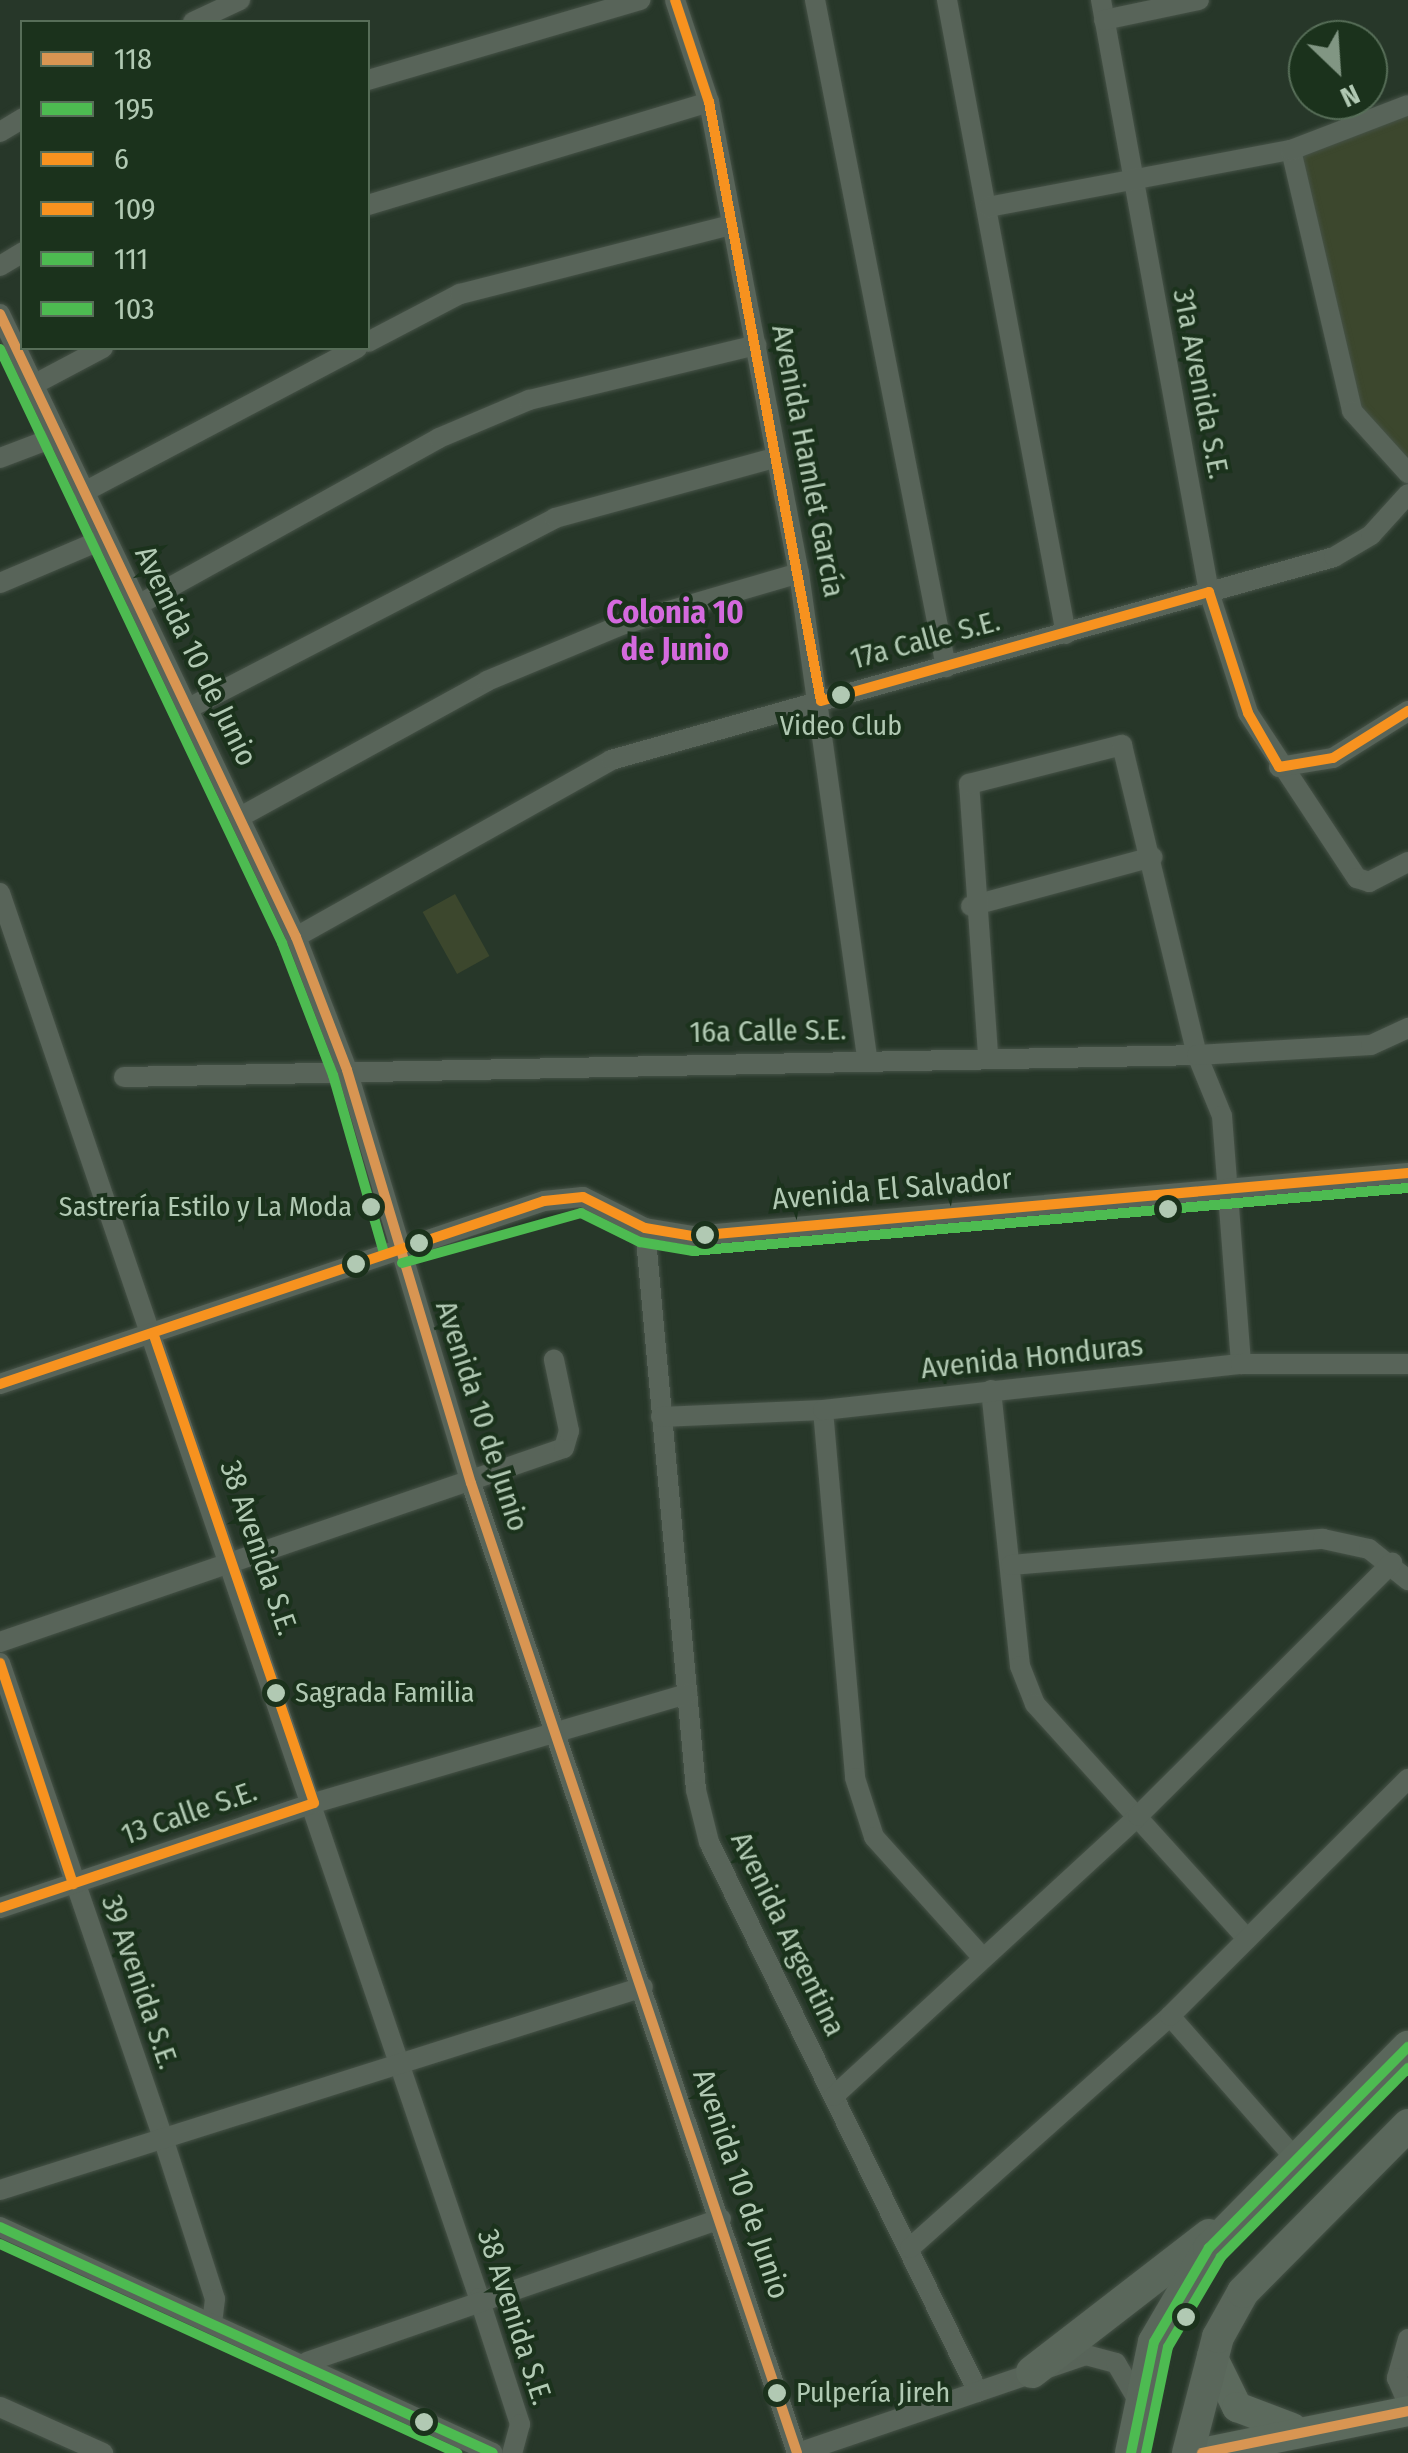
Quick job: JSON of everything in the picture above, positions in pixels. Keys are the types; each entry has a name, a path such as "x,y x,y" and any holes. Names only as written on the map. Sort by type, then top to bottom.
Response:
{"main road":[{"path":"1032,2372 1232,2217 1408,2047"},
{"path":"1188,2453 1212,2356 1227,2317 1274,2252 1408,2125"},
{"path":"1131,2453 1140,2403 1170,2310 1232,2217"},
{"path":"1212,2356 1248,2416 1300,2430"},
{"path":"1202,2453 1408,2408"}],"street":[{"path":"197,20 240,0"},
{"path":"370,79 640,0"},
{"name":"Avenida Hamlet García","path":"674,0 708,102 799,573 821,701 867,1059"},
{"path":"815,0 946,667"},
{"path":"947,0 1066,634"},
{"path":"1102,10 1199,0"},
{"name":"31a Avenida S.E.","path":"1102,10 1209,592 1248,713 1279,767 1357,878 1369,882 1408,862"},
{"path":"370,204 708,102"},
{"path":"988,207 1291,150 1408,105"},
{"path":"1291,150 1352,411 1408,473"},
{"path":"370,341 460,294 731,226"},
{"name":"Avenida 10 de Junio","path":"3,328 34,385 296,937 347,1070 471,1483 797,2453"},
{"path":"138,605 439,438 529,400 756,345"},
{"path":"34,385 99,350"},
{"path":"84,492 353,350"},
{"path":"0,458 58,436"},
{"path":"188,710 555,518 775,458"},
{"name":"17a Calle S.E.","path":"296,937 611,760 1334,557 1371,535 1408,494"},
{"path":"0,583 106,538"},
{"path":"240,818 487,681 624,624 799,573"},
{"path":"1279,767 1334,758 1408,710"},
{"path":"988,1054 971,906 969,784 1122,744 1197,1055 1222,1116 1241,1364"},
{"path":"971,906 1152,857"},
{"name":"38 Avenida S.E.","path":"0,893 233,1564 397,2063 479,2298 520,2424 512,2453"},
{"name":"16a Calle S.E.","path":"124,1078 988,1054 1197,1055 1371,1045 1408,1028"},
{"name":"Avenida El Salvador","path":"0,1384 398,1250 584,1197 644,1228 704,1235 1408,1173"},
{"name":"Avenida Argentina","path":"644,1228 686,1694 709,1842 978,2392"},
{"path":"0,1642 471,1483 570,1442 554,1360"},
{"name":"Avenida Honduras","path":"662,1417 823,1410 1241,1364 1408,1364"},
{"path":"992,1390 1020,1666 1036,1704 1247,1939"},
{"path":"823,1410 855,1778 874,1837 983,1958"},
{"path":"1011,1565 1323,1539 1392,1563 1408,1580"},
{"path":"834,2096 1138,1816 1392,1563"},
{"name":"39 Avenida S.E.","path":"0,1663 215,2299 212,2322"},
{"name":"13 Calle S.E.","path":"0,1908 314,1802 686,1694"},
{"path":"910,2248 1170,2016 1408,1778"},
{"path":"0,2190 643,1987"},
{"path":"1170,2016 1292,2155"},
{"path":"307,2362 479,2298 721,2219"},
{"path":"0,2228 307,2362 493,2453"},
{"path":"1408,2340 1397,2378 1408,2408"},
{"path":"797,2453 1032,2372 1104,2356 1140,2403"},
{"path":"0,2408 74,2447 103,2453"}],"green space":[{"path":"1408,105 1408,473 1365,432 1291,150 1369,120 1388,120 1388,113"},
{"path":"455,894 489,956 457,974 423,912"}],"transit line":[{"name":"109","path":"675,0 709,102 821,701"},
{"name":"118","path":"0,314 296,937 347,1070 471,1483 797,2453"},
{"name":"195","path":"0,349 282,943 333,1075 384,1253"},
{"name":"109","path":"1209,592 1248,713 1279,767"},
{"name":"109","path":"821,701 1209,592"},
{"name":"109","path":"1279,767 1333,758 1408,711"},
{"name":"6","path":"0,1384 544,1201 583,1197 645,1228 693,1236 1408,1173"},
{"name":"195","path":"402,1263 581,1213 640,1242 693,1251 1408,1188"},
{"name":"6","path":"0,1908 314,1803 154,1335"},
{"name":"6","path":"0,1663 73,1884"},
{"name":"111","path":"1131,2453 1154,2342 1209,2248 1408,2047"},
{"name":"103","path":"1146,2453 1168,2347 1221,2257 1408,2068"},
{"name":"111","path":"0,2227 493,2453"},
{"name":"103","path":"0,2244 457,2453"},
{"name":"118","path":"1202,2453 1408,2411"}],"place":[{"name":"Video Club","path":"841,695"},
{"name":"Sastrería Estilo y La Moda","path":"371,1207"},
{"name":"Sagrada Familia","path":"276,1693"},
{"name":"Pulpería Jireh","path":"777,2393"}],"district":[{"name":"Colonia 10 de Junio","path":"675,632"}]}
